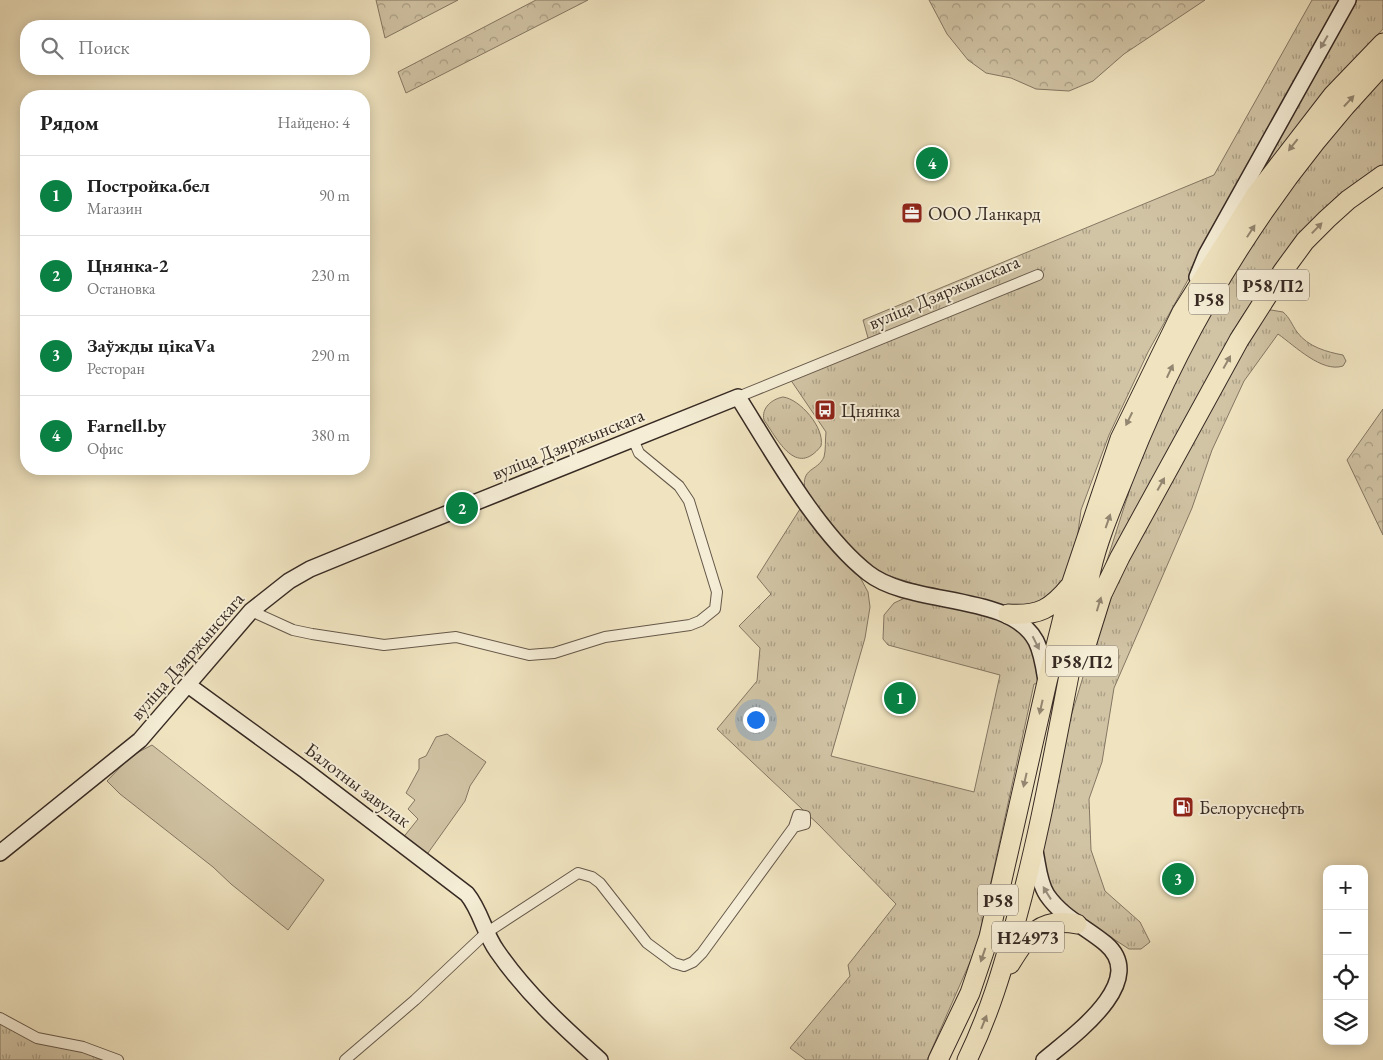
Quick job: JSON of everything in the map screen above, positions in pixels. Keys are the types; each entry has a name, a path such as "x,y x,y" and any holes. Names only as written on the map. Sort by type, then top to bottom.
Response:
{"highway":[{"name":"Р58","path":"938,1060 970,993 989,937 1046,682 1071,584 1120,439 1182,312 1255,196 1334,95 1383,43"},
{"name":"Р58","path":"966,1060 999,982 1035,851 1092,567 1134,454 1172,366 1203,309 1268,204 1307,150 1383,65"},
{"name":"Р58/П2","path":"1052,768 1102,594 1120,557 1239,340 1305,240 1348,200 1383,175"},
{"path":"1008,614 1025,615 1047,608 1058,600 1071,584"},
{"name":"Н24973","path":"999,982 1021,946 1037,928 1062,921 1077,924"}],"main road":[{"path":"1182,312 1206,255 1348,0"},
{"path":"738,397 781,466 816,515 836,540 868,573 882,582 910,591 1008,614 1022,624 1035,640 1046,682"},
{"name":"вуліца Дзяржынскага","path":"0,852 140,740 251,611 289,581 310,569 738,397"},
{"name":"Балотны завулак","path":"188,685 458,885 473,901 486,933 525,988 552,1016 600,1060"},
{"name":"Н24973","path":"1035,851 1042,884 1047,895 1077,924 1106,944 1115,953 1118,965 1117,980 1112,993 1100,1012 1044,1060"}],"street":[{"name":"вуліца Дзяржынскага","path":"738,397 1038,275"},
{"path":"251,611 293,630 341,639 384,645 456,637 529,655 554,653 605,637 690,625 700,621 715,609 717,592 689,501 679,486 639,453 633,439"},
{"path":"345,1060 415,1000 486,933 578,874 592,877 600,883 647,943 674,963 684,966 693,962 702,953 794,827"},
{"path":"0,1018 37,1038 83,1047 118,1060"}],"green space":[{"path":"376,0 458,0 385,38"},
{"path":"536,0 588,0 406,93 398,72"},
{"path":"929,0 1205,0 1124,54 1093,81 1069,91 1036,89 1011,78 986,73 968,60 947,34"},
{"path":"1312,0 1343,0 1148,352 1109,435 1081,510 1071,585 1022,624 1047,682 1034,684 977,946 927,1060 806,1060 790,1048 850,976 848,965 896,904 819,825 717,729 757,681 760,648 739,626 771,594 757,577 800,509 861,579 868,592 870,607 865,638 831,756 974,792 1000,675 888,645 883,639 884,615 894,603 905,598 1004,613 887,575 868,564 854,552 805,490 804,483 807,473 818,465 824,457 826,432 788,376 870,345 863,320 1214,175"},
{"path":"1356,0 1383,0 1383,29 1310,110 1250,189 1248,187"},
{"path":"1383,77 1383,166 1335,198 1292,243 1241,318 1103,573 1135,473 1172,379 1231,273 1284,191"},
{"path":"1271,310 1283,312 1301,337 1307,342 1324,350 1343,355 1346,361 1343,366 1326,366 1309,357 1278,334 1244,381 1212,450 1192,508 1114,688 1102,762 1089,799 1091,850 1105,891 1140,922 1150,942 1141,949 1129,949 1063,906 1051,893 1040,858 1069,723 1103,611 1129,556 1264,312"},
{"path":"783,397 797,403 804,409 819,431 821,446 812,455 804,458 796,457 788,452 764,420 764,412 768,405"},
{"path":"1383,409 1383,535 1347,460"},
{"path":"447,734 486,762 470,786 465,801 428,853 422,854 402,839 418,819 408,809 415,800 406,793 419,769 419,759 426,756 436,737"},
{"path":"152,745 324,880 288,930 213,867 120,794 107,781 131,756"},
{"path":"0,1018 22,1030 118,1060 0,1060"}],"place":[{"name":"Farnell.by","path":"932,163"},
{"name":"ООО Ланкард","path":"912,213"},
{"name":"Цнянка","path":"825,410"},
{"name":"Цнянка-2","path":"462,508"},
{"name":"Постройка.бел","path":"900,698"},
{"name":"Белоруснефть","path":"1183,807"},
{"name":"Заўжды цікаVа","path":"1178,879"}]}
